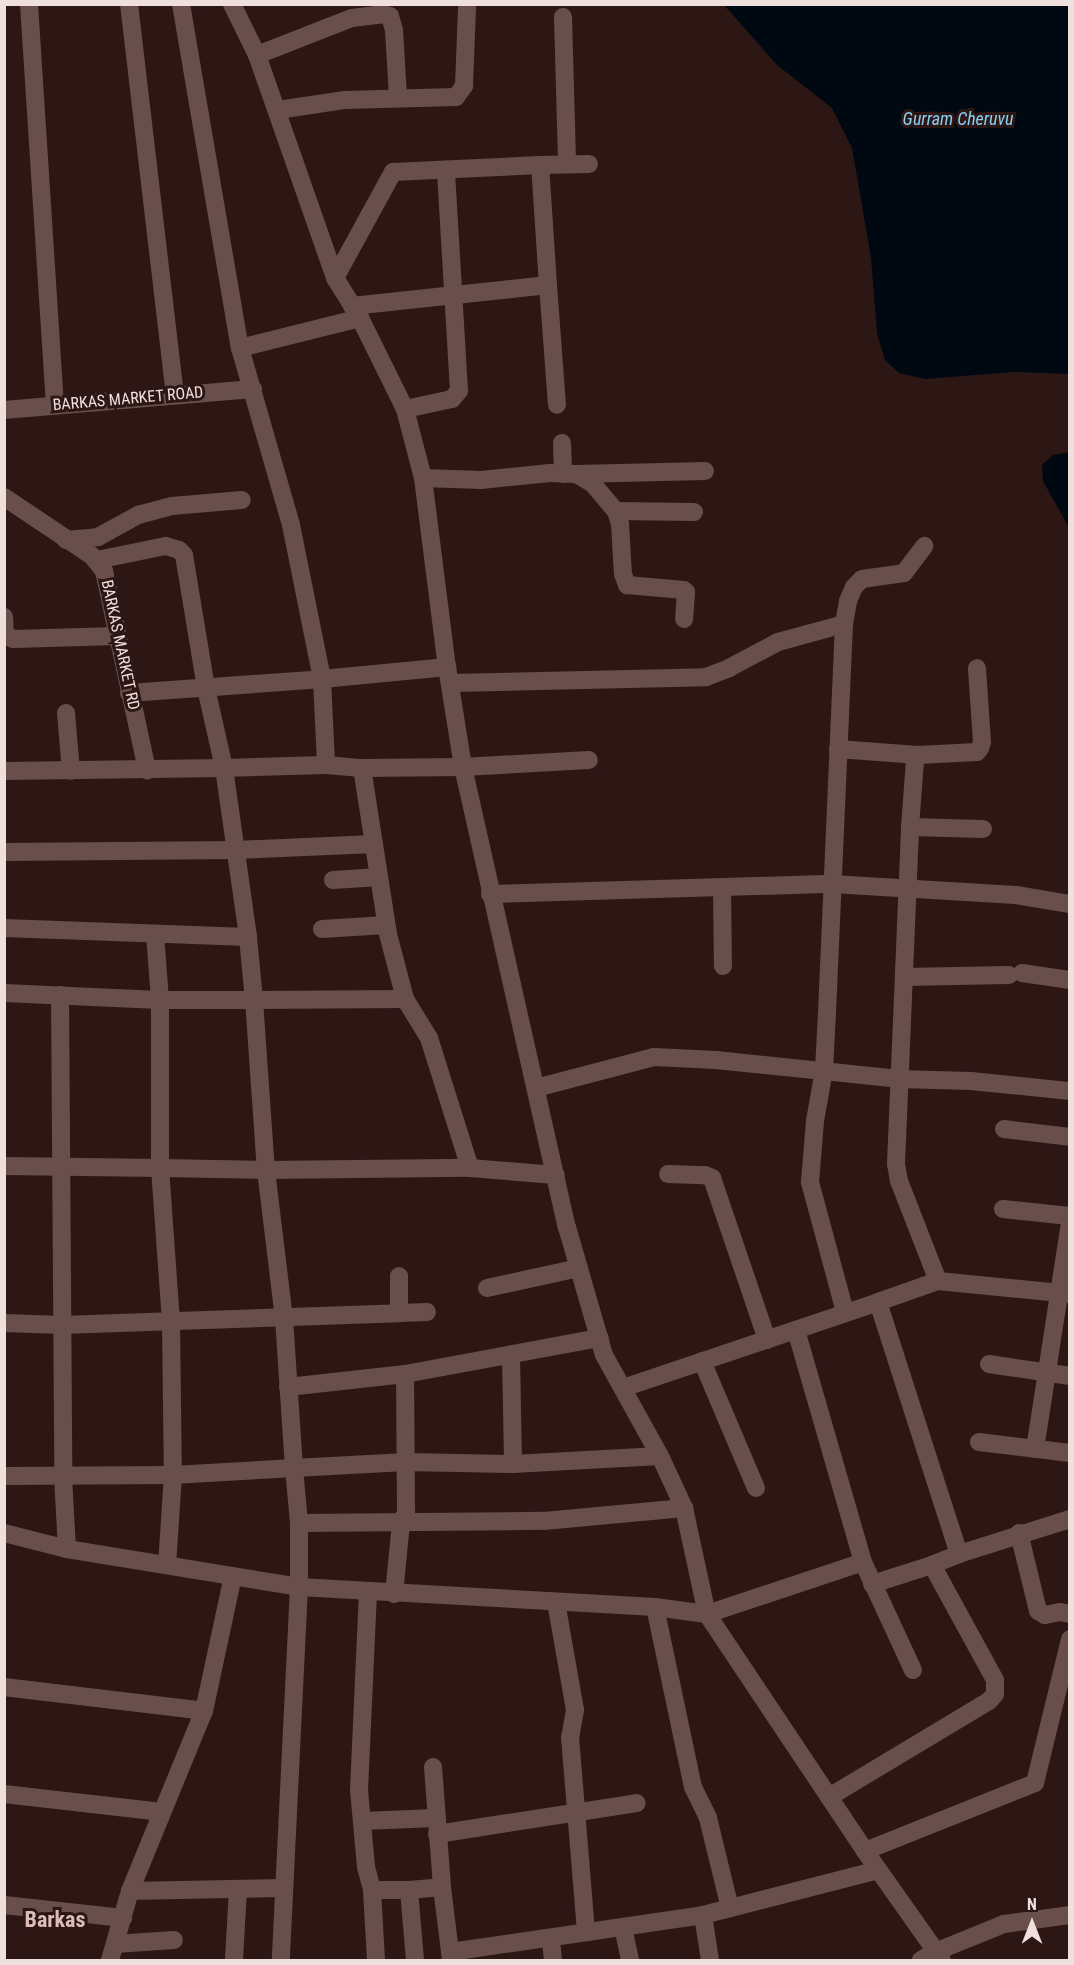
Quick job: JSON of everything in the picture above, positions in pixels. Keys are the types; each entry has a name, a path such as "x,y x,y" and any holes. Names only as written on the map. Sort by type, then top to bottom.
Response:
{"street":[{"path":"30,4 55,405"},
{"path":"129,4 175,394"},
{"path":"181,4 240,348 291,525 322,679 326,765"},
{"path":"232,4 257,55 335,278 356,312 405,409 423,478 448,675 463,767 490,894 579,1268 604,1355 660,1456 684,1508 707,1614 878,1870 933,1958 1004,1924 1070,1915"},
{"path":"278,111 345,100 398,97 448,98 460,94 464,86 467,8"},
{"path":"257,55 352,18 378,14 390,16 394,30 398,97"},
{"path":"563,17 567,164"},
{"path":"335,278 393,172 589,164"},
{"path":"540,165 557,405"},
{"path":"405,409 452,399 459,391 446,170"},
{"path":"240,348 356,312 454,295 548,285"},
{"name":"BARKAS MARKET ROAD","path":"4,410 252,389"},
{"path":"562,443 570,474"},
{"path":"423,478 481,480 570,474 705,471"},
{"path":"570,474 593,484 616,511 620,524 623,574 627,585 684,590 686,592 684,619"},
{"name":"BARKAS MARKET RD","path":"4,497 98,560 104,571 147,770"},
{"path":"66,540 98,537 138,515 172,506 242,500"},
{"path":"616,511 694,512"},
{"path":"98,560 166,546 179,550 184,555 206,688 224,768 248,937 266,1170 284,1318 299,1523 281,1960"},
{"path":"845,1312 810,1182 815,1121 824,1070 844,624 848,601 854,587 862,579 904,573 924,546"},
{"path":"4,617 5,634 13,639 117,636"},
{"path":"129,693 322,679 448,675 706,677 729,668 778,642 844,624"},
{"path":"838,749 918,755 977,752 982,742 976,668"},
{"path":"66,713 71,771"},
{"path":"918,755 915,761 910,827 896,1164 899,1181 938,1281"},
{"path":"4,771 326,765 362,768 463,767 589,760"},
{"path":"362,768 386,925 405,999 429,1038 470,1168"},
{"path":"910,827 983,829"},
{"path":"4,852 236,850 374,844"},
{"path":"333,880 379,877"},
{"path":"490,894 722,890 832,884 1016,895 1070,904"},
{"path":"722,890 723,966"},
{"path":"322,929 386,925"},
{"path":"4,928 248,937"},
{"path":"155,934 160,1000 160,1168 171,1322 173,1475 167,1565"},
{"path":"904,978 1015,974 1070,980"},
{"path":"4,993 160,1000 405,999"},
{"path":"60,995 63,1477 68,1549"},
{"path":"537,1089 654,1057 824,1070 899,1079 971,1081 1070,1091"},
{"path":"1004,1130 1070,1137"},
{"path":"4,1166 266,1170 470,1168 556,1175"},
{"path":"668,1174 705,1175 712,1178 767,1340"},
{"path":"1003,1209 1070,1216"},
{"path":"1035,1449 1046,1373 1064,1293 1070,1222"},
{"path":"487,1288 579,1268"},
{"path":"399,1276 399,1313"},
{"path":"623,1388 938,1281 1064,1293"},
{"path":"878,1302 959,1554"},
{"path":"4,1323 62,1325 428,1312"},
{"path":"796,1330 863,1562 913,1670"},
{"path":"288,1387 405,1374 600,1338"},
{"path":"511,1356 513,1464"},
{"path":"702,1361 756,1488"},
{"path":"989,1364 1070,1376"},
{"path":"394,1594 401,1522 406,1513 405,1374"},
{"path":"979,1442 1070,1453"},
{"path":"4,1476 173,1475 406,1462 513,1464 660,1456"},
{"path":"299,1523 544,1521 684,1508"},
{"path":"872,1584 1019,1533 1070,1519"},
{"path":"4,1533 68,1549 298,1587 655,1607 707,1614 863,1562"},
{"path":"1019,1533 1038,1611 1045,1615 1060,1612 1070,1614"},
{"path":"830,1797 989,1701 995,1694 995,1680 932,1565"},
{"path":"174,1940 113,1952 130,1891 204,1711 233,1576"},
{"path":"368,1592 359,1790 366,1868 372,1890 376,1960"},
{"path":"556,1602 575,1710 574,1727 570,1737 586,1932"},
{"path":"655,1607 693,1787 708,1818 730,1908"},
{"path":"865,1851 1035,1783 1070,1639"},
{"path":"4,1688 204,1711"},
{"path":"432,1767 442,1887 451,1956 586,1932 703,1915 878,1870"},
{"path":"4,1794 162,1812"},
{"path":"362,1821 436,1826 637,1803"},
{"path":"372,1890 442,1887"},
{"path":"130,1891 283,1888"},
{"path":"234,1960 238,1889"},
{"path":"409,1890 415,1960"},
{"path":"4,1905 123,1918"},
{"path":"703,1915 710,1960"},
{"path":"623,1927 630,1960"},
{"path":"551,1939 553,1960"}],"water":[{"name":"Gurram Cheruvu","path":"724,5 1069,5 1069,374 1014,372 925,379 899,373 885,360 877,334 871,258 852,148 832,108 777,65"},
{"path":"1070,452 1069,528 1043,481 1042,465 1053,455"}],"district":[{"name":"Barkas","path":"55,1920"}]}
